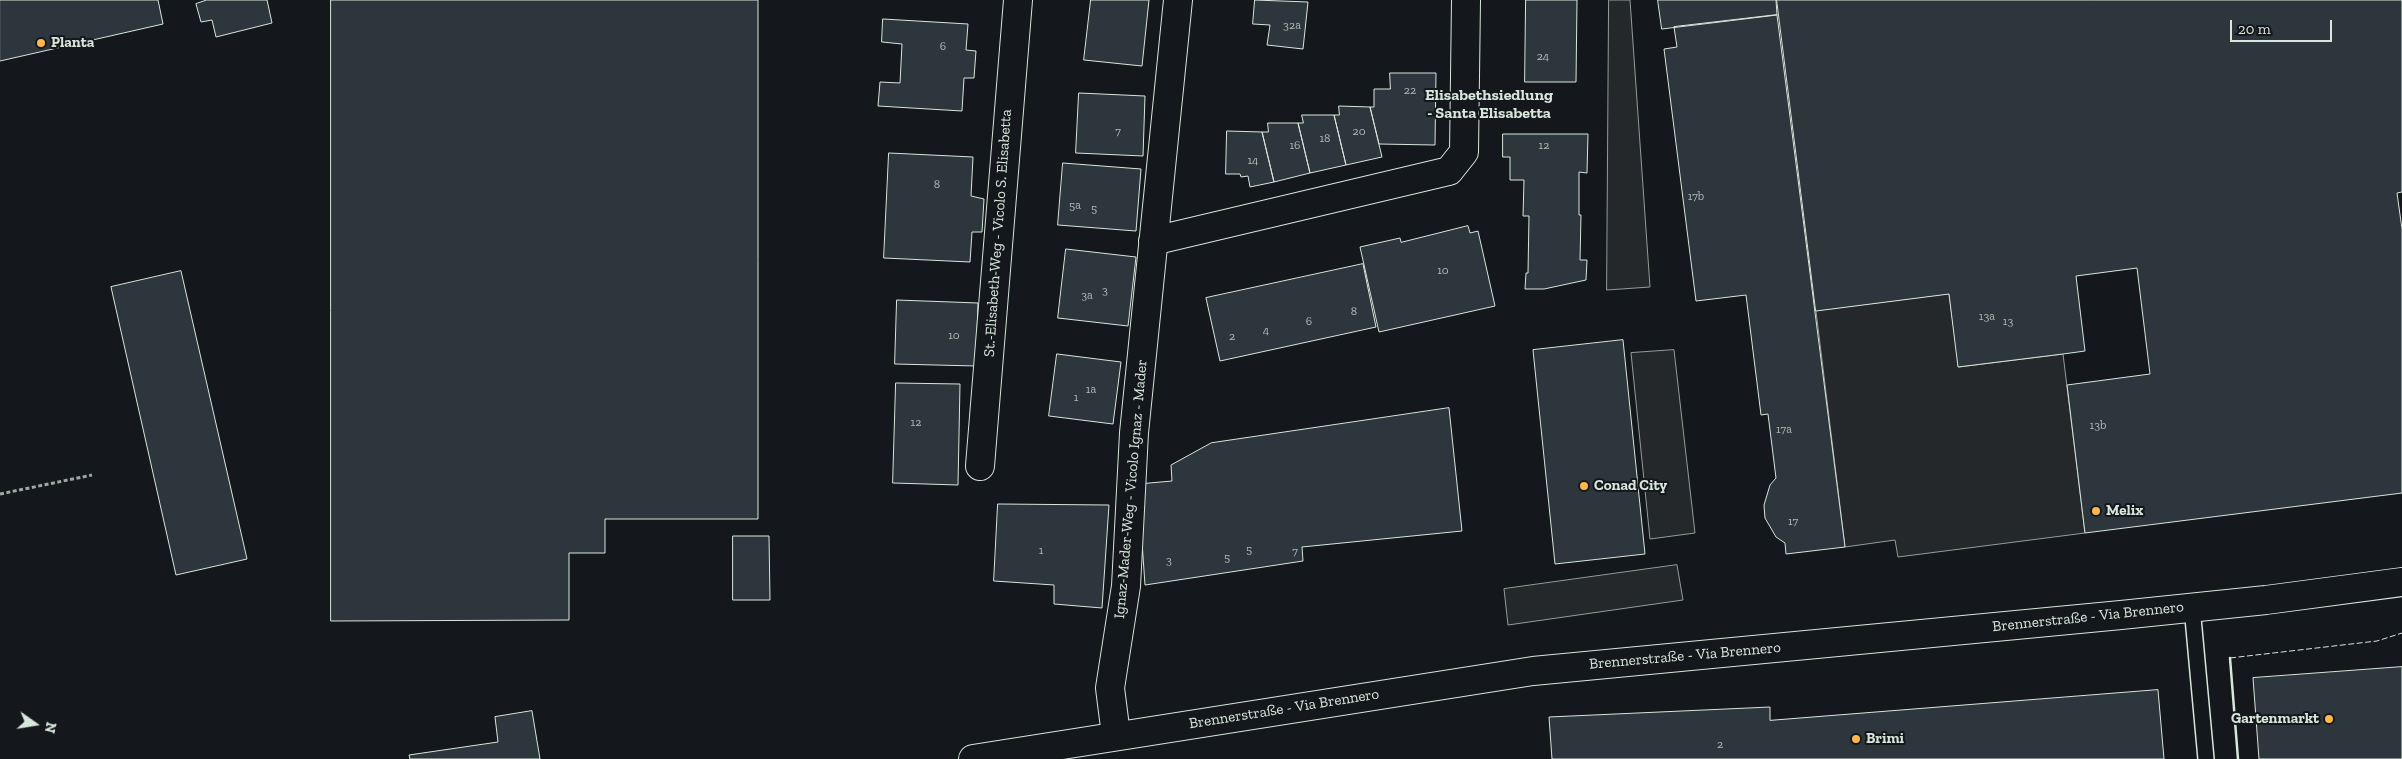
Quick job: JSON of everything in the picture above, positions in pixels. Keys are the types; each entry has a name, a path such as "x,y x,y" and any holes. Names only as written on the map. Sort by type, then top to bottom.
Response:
{"street":[{"name":"St.-Elisabeth-Weg - Vicolo S. Elisabetta","path":"980,466 1018,0"},
{"name":"Ignaz-Mader-Weg - Vicolo Ignaz - Mader","path":"1116,735 1110,688 1126,586 1134,433 1178,0"},
{"path":"1153,241 1449,171 1464,152 1466,0"},
{"name":"Brennerstraße - Via Brennero","path":"972,759 1533,671 2266,600 2402,582"}],"lane":[{"path":"2192,607 2206,759"}],"path":[{"path":"0,494 92,475"}],"shaded area":[{"path":"1609,0 1630,0 1650,287 1607,290"},
{"name":"Melix","path":"1949,294 1959,367 2063,354 2085,533 1898,557 1895,540 1845,547 1816,311"},
{"path":"1674,350 1695,533 1650,539 1631,353"},
{"path":"1677,565 1683,600 1508,625 1504,589"}],"building":[{"name":"Planta","path":"0,0 158,0 163,24 0,61"},
{"path":"207,0 267,0 272,23 216,37 212,20 201,22 196,4"},
{"path":"331,0 758,0 758,519 605,519 605,553 569,553 569,620 331,621"},
{"path":"1091,0 1149,0 1142,66 1084,60"},
{"path":"1255,0 1308,2 1303,49 1267,45 1270,25 1253,24"},
{"path":"1526,0 1577,0 1576,82 1525,82"},
{"path":"1658,0 1776,0 1777,15 1662,29"},
{"path":"1777,0 2402,0 2402,192 2397,193 2402,229 2402,493 2085,533 2067,385 2150,374 2137,268 2076,276 2085,351 2063,354 1958,367 1949,294 1816,311"},
{"path":"1777,15 1845,547 1786,554 1785,543 1776,537 1765,518 1764,505 1770,485 1776,478 1768,414 1761,415 1746,295 1696,301 1664,49 1677,47 1674,27"},
{"path":"883,19 968,24 966,50 976,51 974,78 964,78 962,111 878,106 880,82 900,83 902,44 882,42"},
{"path":"1390,73 1436,73 1435,145 1379,144 1370,107 1374,107 1374,89 1390,89"},
{"path":"1079,93 1145,96 1143,156 1076,153"},
{"path":"1339,106 1370,107 1382,157 1346,165 1334,115 1339,115"},
{"path":"1302,115 1334,115 1346,165 1310,173 1298,123 1303,123"},
{"path":"1268,123 1298,123 1310,173 1274,182 1262,132 1268,132"},
{"path":"1227,131 1262,132 1274,182 1250,187 1248,176 1241,177 1240,174 1226,174"},
{"path":"1503,134 1588,134 1587,173 1579,172 1579,215 1581,215 1580,260 1587,260 1586,280 1544,289 1525,289 1526,273 1528,273 1529,216 1523,216 1524,180 1510,180 1510,157 1503,157"},
{"path":"889,153 973,157 971,196 984,199 982,232 972,232 970,262 884,258"},
{"path":"1063,163 1141,169 1136,231 1058,225"},
{"path":"1468,226 1470,233 1478,231 1495,306 1379,332 1360,247 1400,238 1401,242"},
{"path":"1066,249 1136,257 1128,326 1058,318"},
{"path":"1363,264 1376,327 1220,361 1206,298"},
{"path":"181,271 247,559 176,575 111,287"},
{"path":"897,300 978,303 976,366 895,364"},
{"path":"1623,340 1645,554 1555,564 1533,350"},
{"path":"1057,354 1121,362 1113,424 1049,416"},
{"path":"896,383 960,384 958,485 893,483"},
{"path":"1449,408 1462,531 1302,547 1303,561 1145,585 1138,484 1172,481 1171,465 1211,443"},
{"path":"998,504 1109,505 1102,608 1054,604 1054,585 994,581"},
{"path":"733,536 769,536 770,600 733,600"},
{"name":"Gartenmarkt","path":"2402,667 2402,759 2259,759 2253,678"},
{"name":"Brimi","path":"2158,690 2164,759 1552,759 1549,717 1770,707 1770,720"},
{"path":"532,711 540,759 410,759 409,755 498,742 495,717"}],"fence":[{"path":"2230,658 2377,641 2402,633"}],"wall":[{"path":"2230,658 2238,759"}],"place":[{"name":"Planta","path":"41,43"},
{"name":"Conad City","path":"1584,486"},
{"name":"Melix","path":"2096,511"},
{"name":"Gartenmarkt","path":"2329,719"},
{"name":"Brimi","path":"1856,739"}],"district":[{"name":"Elisabethsiedlung - Santa Elisabetta","path":"1489,104"}]}
